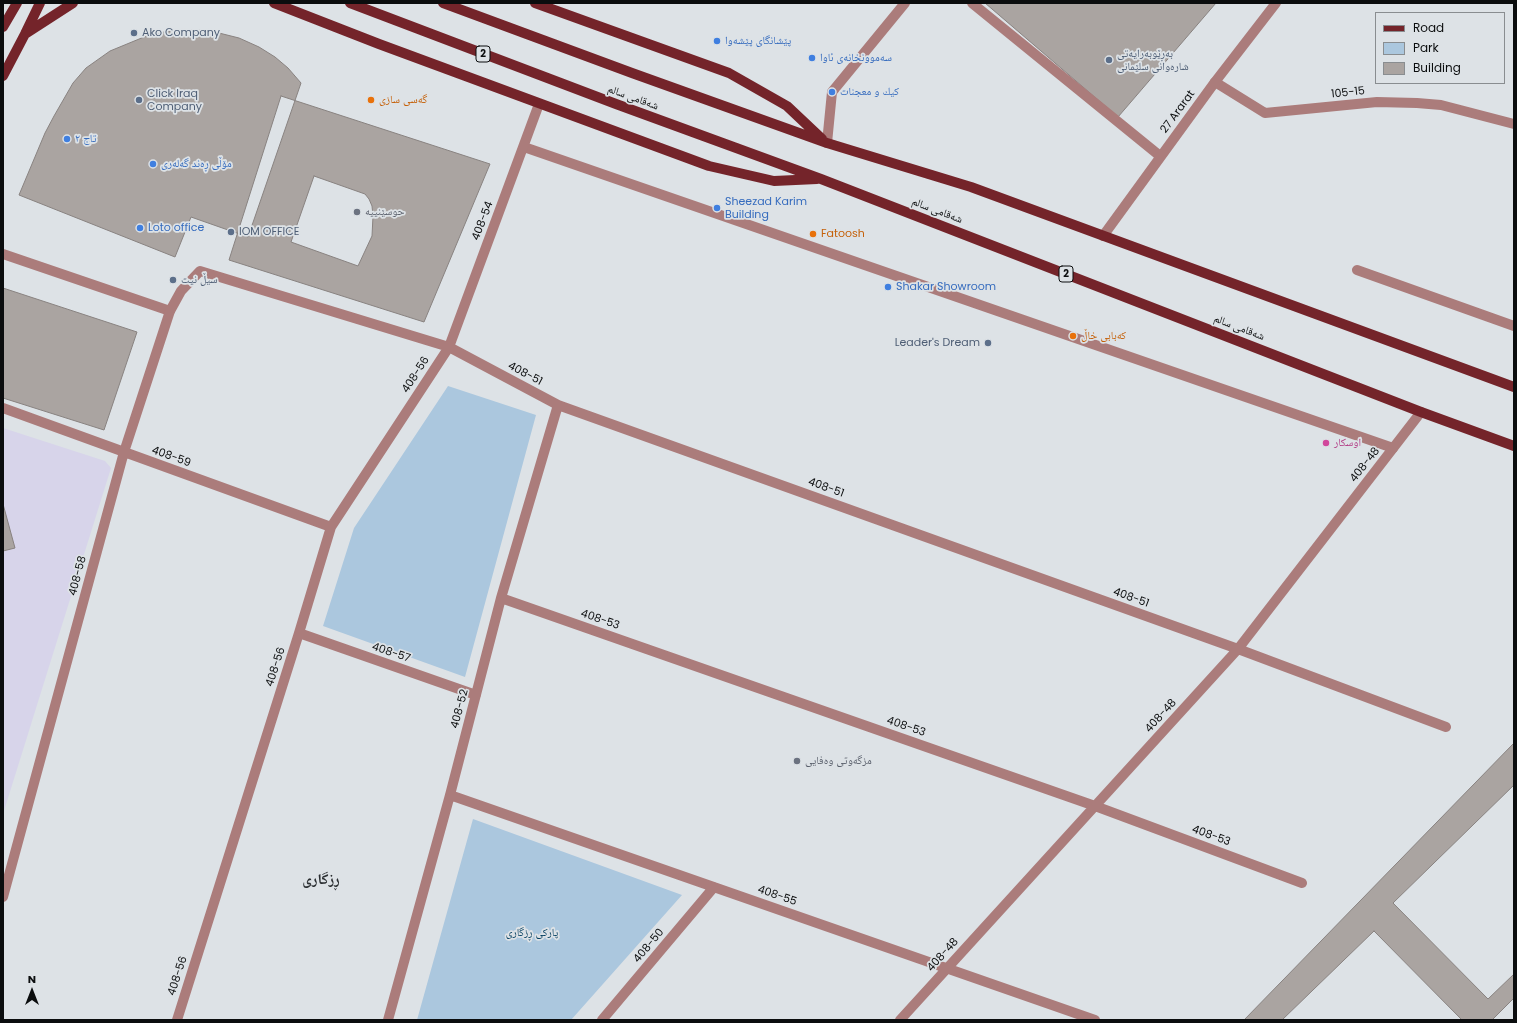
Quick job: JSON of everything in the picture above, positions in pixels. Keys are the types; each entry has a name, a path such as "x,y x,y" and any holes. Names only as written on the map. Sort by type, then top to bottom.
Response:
{"main road":[{"path":"3,27 17,3"},
{"path":"3,76 26,34 40,3"},
{"path":"26,34 73,3"},
{"path":"274,3 539,104 709,166 774,181 821,179"},
{"name":"شەقامی سالم","path":"350,3 616,104 821,179 1422,412 1514,446"},
{"name":"شەقامی سالم","path":"443,3 827,143 971,187 1514,387"},
{"path":"535,3 729,73 787,106 827,143"}],"street":[{"path":"827,143 832,92 905,3"},
{"path":"972,3 1160,156"},
{"name":"27 Ararat","path":"1103,236 1160,156 1276,3"},
{"name":"105-15","path":"1215,82 1265,113 1377,102 1417,103 1441,105 1514,124"},
{"name":"408-54","path":"448,347 539,104"},
{"path":"524,147 1393,448"},
{"path":"3,254 170,311"},
{"path":"1357,270 1514,326"},
{"name":"408-51","path":"200,271 448,347 558,405 1238,649 1446,727"},
{"name":"408-58","path":"3,897 124,452 170,311 181,292 200,271"},
{"name":"408-56","path":"177,1020 331,527 448,347"},
{"name":"408-52","path":"388,1020 450,795 501,598 558,405"},
{"name":"408-59","path":"3,408 331,527"},
{"name":"408-48","path":"900,1020 1238,649 1422,412"},
{"name":"408-53","path":"501,598 1095,806 1302,883"},
{"name":"408-57","path":"299,633 476,695"},
{"name":"408-55","path":"450,795 1095,1020"},
{"name":"408-50","path":"602,1020 714,887"}],"shaded area":[{"path":"3,428 105,461 111,468 3,814"}],"green space":[{"path":"448,386 536,415 465,677 323,626 354,528"},
{"name":"پارکی ڕزگاری","path":"473,819 682,895 571,1020 417,1020"}],"building":[{"name":"بەڕێوبەرایەتی شارەوانی سلێمانی","path":"985,3 1216,3 1118,117"},
{"name":"مۆڵی ڕەند گەلەری","path":"200,30 239,38 259,47 275,57 288,68 301,83 248,237 191,217 175,257 19,195 45,133 73,83 86,68 110,51 144,37 164,32"},
{"name":"حوسێنییە","path":"281,96 490,164 424,322 229,260"},
{"path":"314,176 365,194 369,199 372,206 373,216 372,236 358,266 291,242"},
{"path":"3,288 137,332 104,430 3,398"},
{"path":"3,504 15,548 3,551"},
{"path":"1514,743 1514,998 1492,1020 1244,1020"},
{"path":"1514,785 1514,974 1488,999 1393,903"},
{"path":"1374,931 1462,1020 1282,1020"}],"place":[{"name":"Ako Company","path":"134,33"},
{"name":"پێشانگای پێشەوا","path":"717,41"},
{"name":"سەموونخانەی ئاوا","path":"812,58"},
{"name":"بەڕێوبەرایەتی شارەوانی سلێمانی","path":"1109,60"},
{"name":"كيك و معجنات","path":"832,92"},
{"name":"Click Iraq Company","path":"139,100"},
{"name":"گەسی سازی","path":"371,100"},
{"name":"تاج ٢","path":"67,139"},
{"name":"مۆڵی ڕەند گەلەری","path":"153,164"},
{"name":"Sheezad Karim Building","path":"717,208"},
{"name":"حوسێنییە","path":"357,212"},
{"name":"Loto office","path":"140,228"},
{"name":"IOM OFFICE","path":"231,232"},
{"name":"Fatoosh","path":"813,234"},
{"name":"سیڵ نیت","path":"173,280"},
{"name":"Shakar Showroom","path":"888,287"},
{"name":"کەبابی خاڵ","path":"1073,336"},
{"name":"Leader's Dream","path":"988,343"},
{"name":"اوسكار","path":"1326,443"},
{"name":"مزگەوتی وەفایی","path":"797,761"}],"district":[{"name":"ڕزگاری","path":"321,880"}]}
